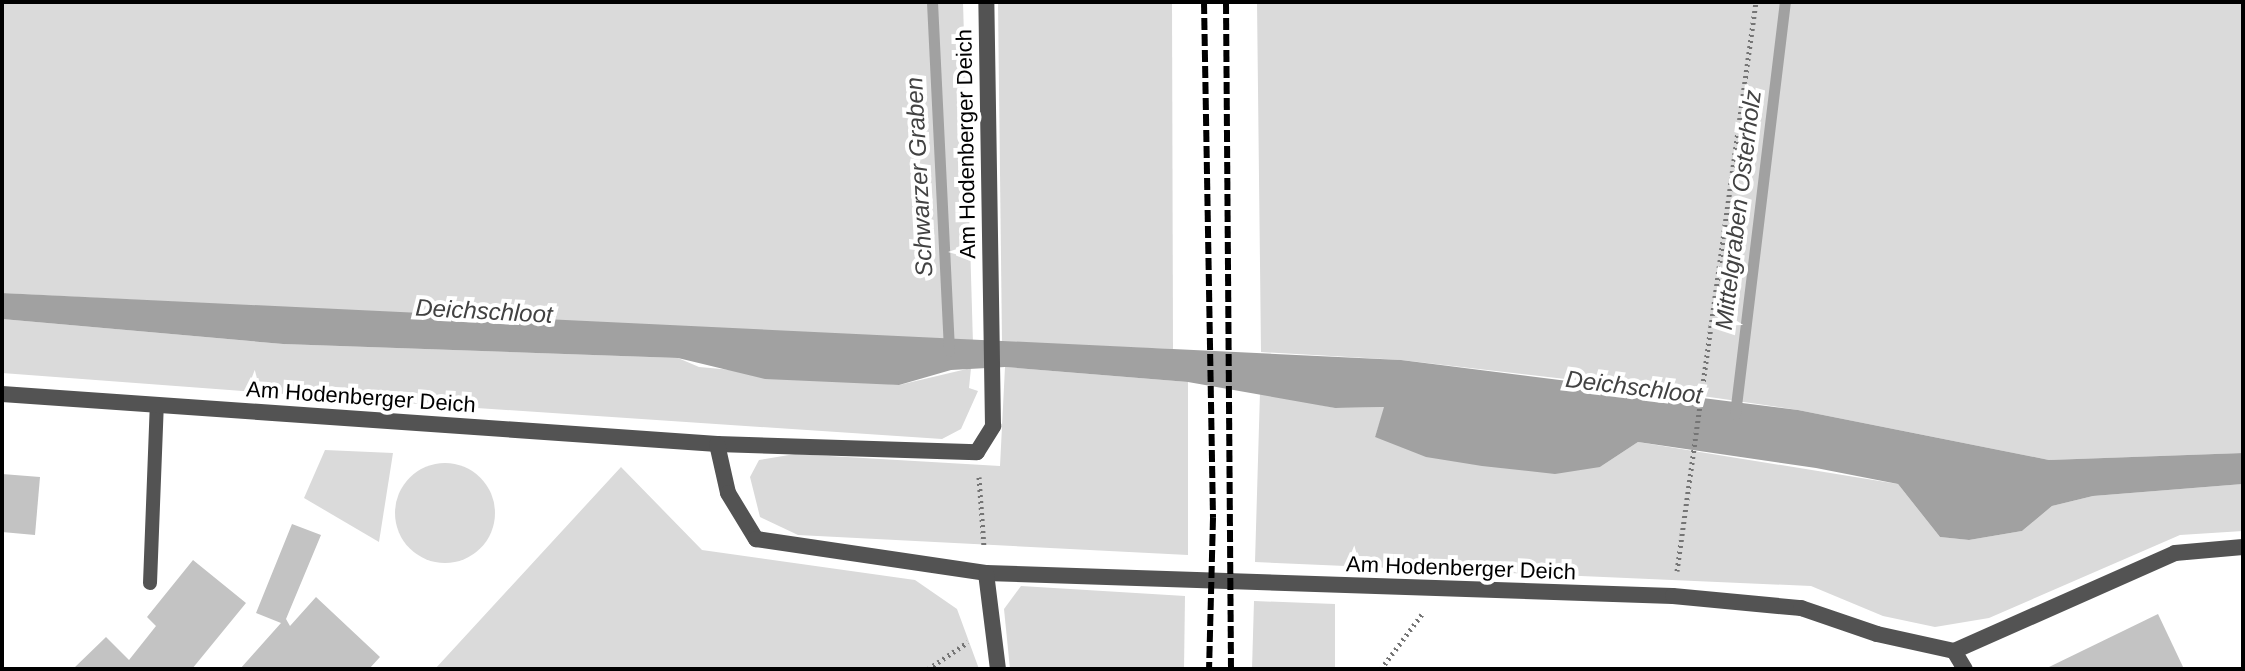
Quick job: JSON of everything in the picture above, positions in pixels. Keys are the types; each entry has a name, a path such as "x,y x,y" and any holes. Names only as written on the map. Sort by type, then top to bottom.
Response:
{"street":[{"name":"Am Hodenberger Deich","path":"2,394 717,444 977,452 993,426 986,2"},
{"name":"Am Hodenberger Deich","path":"717,444 728,493 756,539 986,573 1439,591 1673,596 1801,608 1877,634 1954,651"},
{"path":"1965,669 1954,651 2175,553 2243,547"},
{"path":"986,573 998,669"}],"lane":[{"path":"150,583 157,404"}],"path":[{"path":"1673,596 1756,2"},
{"path":"977,452 986,573"},
{"path":"1381,669 1439,591"},
{"path":"928,669 993,626"}],"shaded area":[{"path":"2,2 963,2 973,344 2,293"},
{"path":"998,2 1172,2 1173,349 1002,343"},
{"path":"1257,2 2243,2 2243,453 2049,460 1798,410 1661,390 1401,360 1261,352"},
{"path":"2,293 1401,360 1798,410 2049,460 2243,453 2243,484 2093,496 2052,506 2022,531 1969,540 1940,537 1898,484 1816,468 1638,442 1600,467 1555,474 1482,466 1426,457 1375,437 1384,407 1335,408 1188,382 1005,367 951,370 899,385 765,379 678,358 283,344 2,319"},
{"path":"2,319 283,344 678,358 699,367 899,385 971,368 969,388 978,391 961,429 942,439 432,405 2,373"},
{"path":"1005,367 1188,382 1188,555 798,535 760,517 750,477 759,460 795,454 1000,466"},
{"path":"1260,392 1335,408 1385,407 1375,437 1600,467 1638,442 1898,484 1940,537 1969,540 2022,531 2052,506 2093,496 2243,484 2243,531 2180,535 1989,618 1935,627 1883,616 1811,586 1255,562"},
{"path":"325,450 393,453 379,542 304,498"},
{"path":"445,463 464,467 480,478 491,494 495,513 491,532 480,548 464,559 445,563 426,559 410,548 399,532 395,513 399,494 410,478 426,467"},
{"path":"621,467 702,550 915,580 957,609 979,669 435,669"},
{"path":"1021,586 1185,596 1184,669 1010,669 1004,609"},
{"path":"1254,601 1335,604 1335,669 1252,669"}],"building":[{"path":"2,474 40,477 35,535 2,532"},
{"path":"292,524 321,535 286,619 290,626 316,597 380,657 369,669 240,669 281,623 256,613"},
{"path":"193,560 246,603 192,669 73,669 106,637 129,660 156,626 147,617"},
{"path":"2158,614 2184,669 2049,667"}],"waterway":[{"name":"Schwarzer Graben","path":"932,2 949,351"},
{"name":"Mittelgraben Osterholz","path":"1735,414 1785,2"}],"railway":[{"path":"1204,2 1213,518 1209,669"},
{"path":"1226,2 1231,669"}],"water label":[{"name":"Deichschloot","path":"484,311"},
{"name":"Deichschloot","path":"1634,387"}]}
